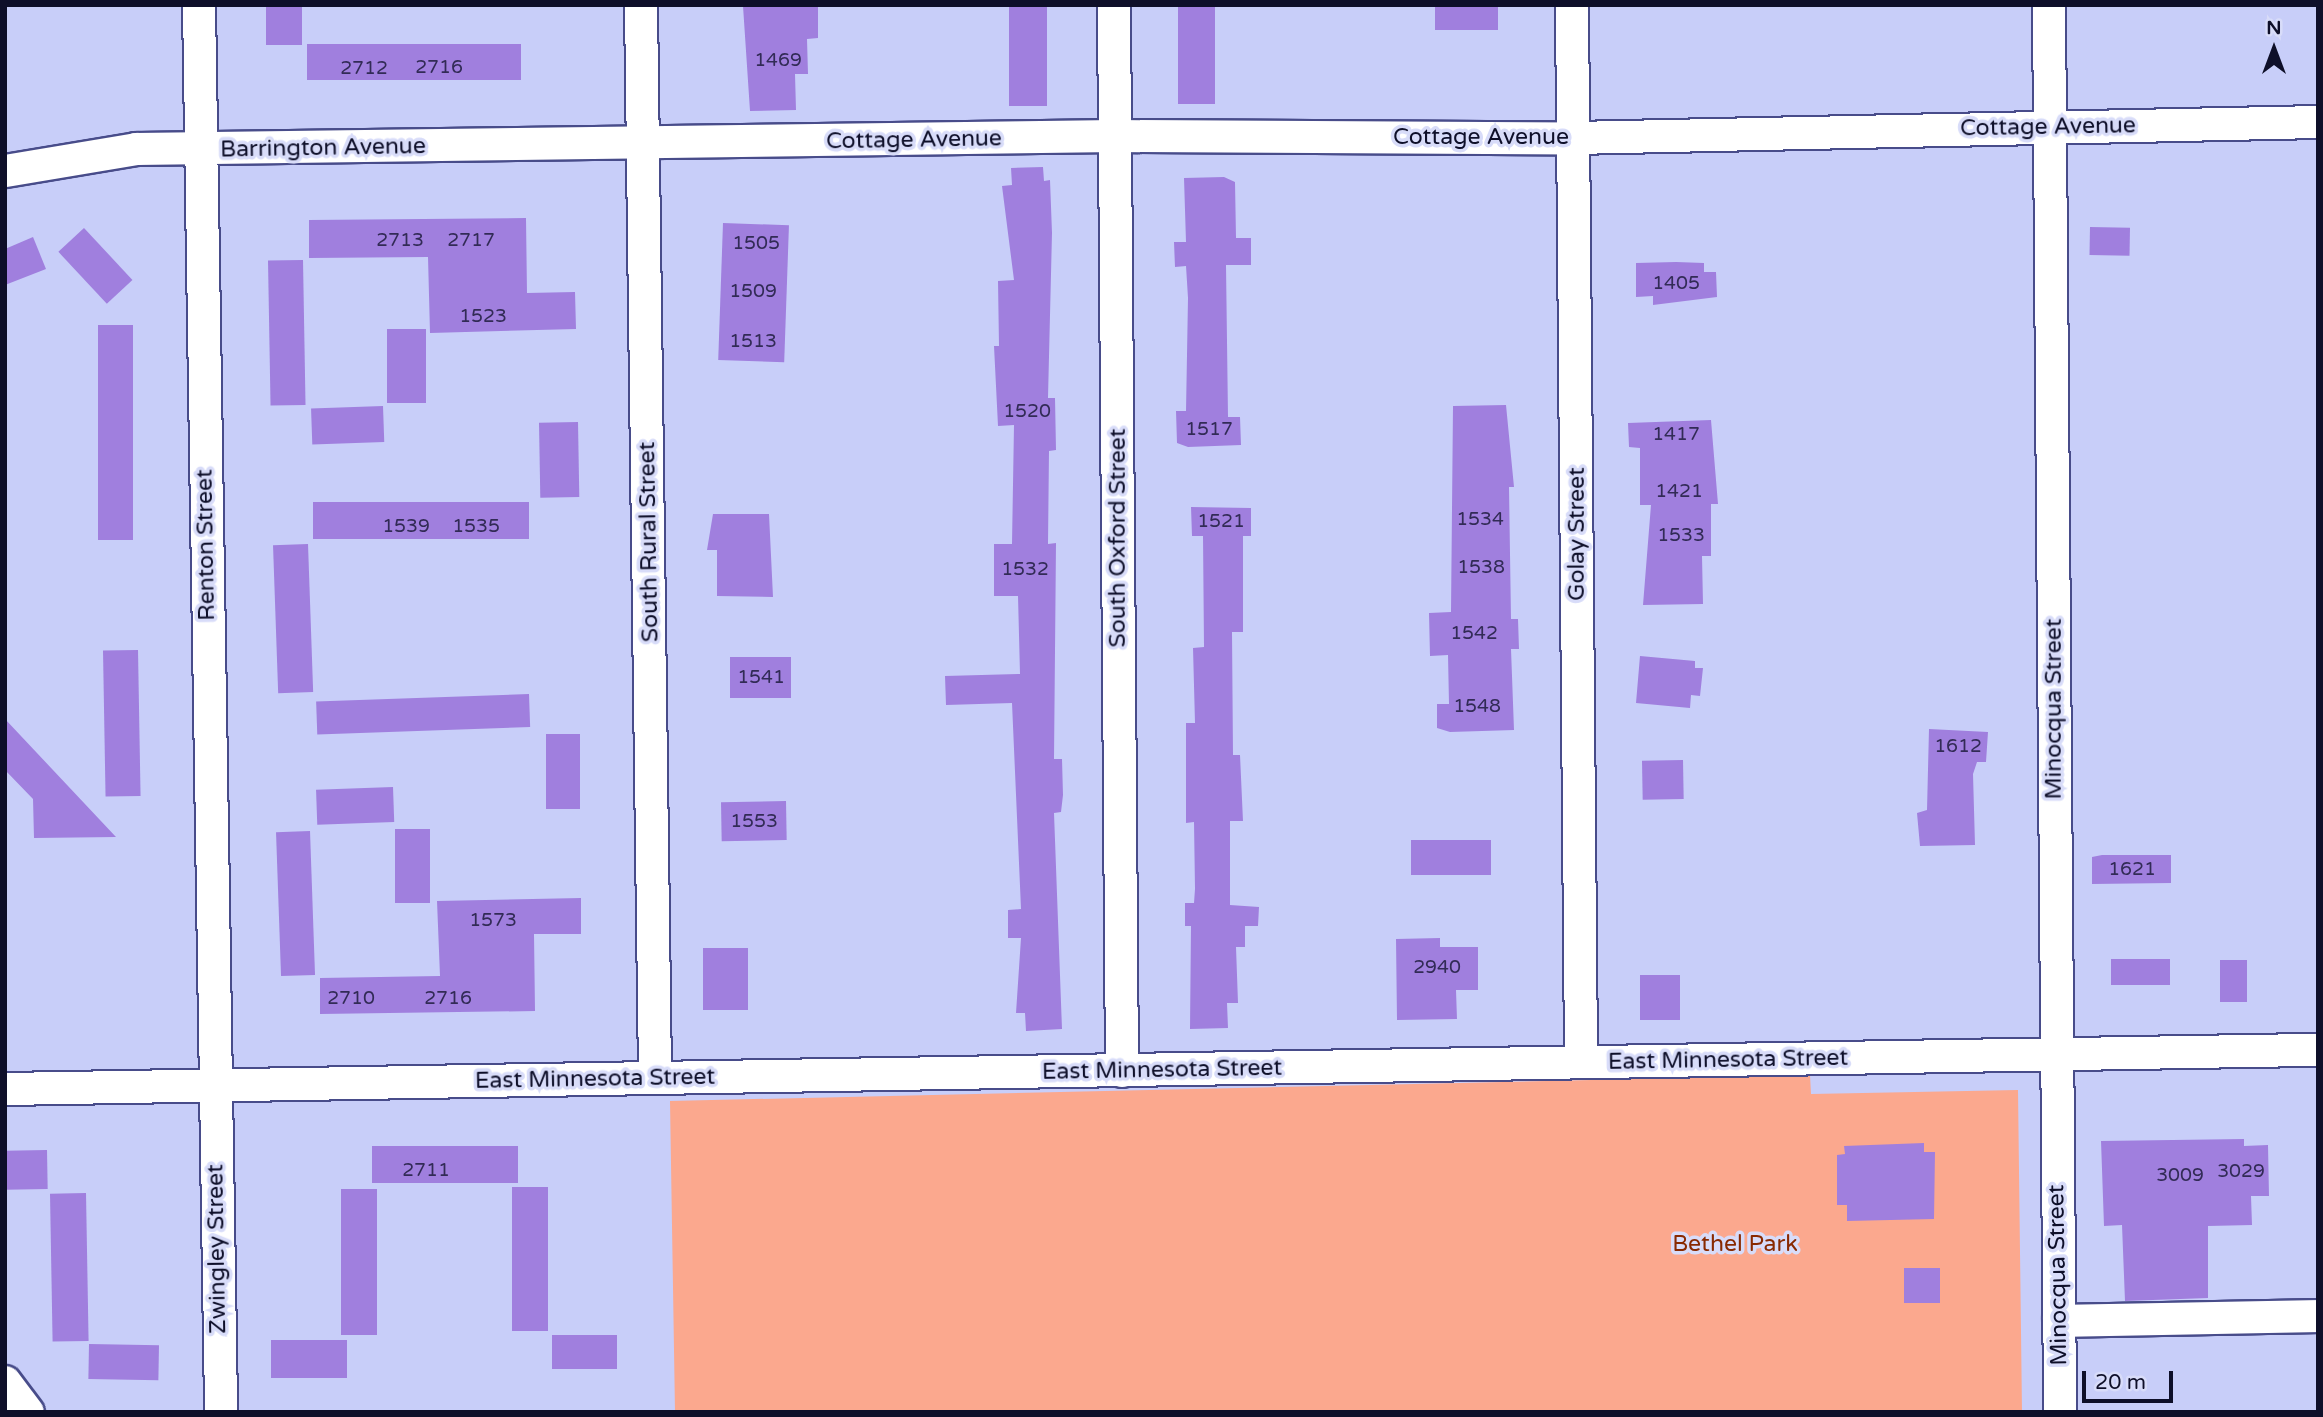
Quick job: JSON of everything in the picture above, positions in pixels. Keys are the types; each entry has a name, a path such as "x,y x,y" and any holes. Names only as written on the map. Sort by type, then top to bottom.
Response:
{"street":[{"name":"Renton Street","path":"198,5 212,1085"},
{"name":"South Rural Street","path":"641,5 655,1078"},
{"name":"South Oxford Street","path":"1114,5 1122,1071"},
{"name":"Golay Street","path":"1572,5 1581,1062"},
{"name":"Minocqua Street","path":"2049,5 2060,1412"},
{"name":"Cottage Avenue","path":"644,145 1116,136 1574,138 2318,122"},
{"name":"Barrington Avenue","path":"5,171 109,151 644,145"},
{"name":"East Minnesota Street","path":"5,1089 2318,1050"},
{"name":"Zwingley Street","path":"212,1085 221,1412"},
{"path":"2059,1321 2318,1315"},
{"path":"5,1382 28,1412"}],"green space":[{"name":"Bethel Park","path":"1810,1075 1811,1094 2018,1090 2022,1412 675,1412 670,1101"}],"building":[{"path":"266,5 302,5 302,45 266,45"},
{"path":"818,5 818,38 807,39 808,74 795,74 796,110 750,111 743,6"},
{"path":"1009,5 1047,5 1047,106 1009,106"},
{"path":"1178,5 1215,5 1215,104 1178,104"},
{"path":"1435,5 1498,5 1498,30 1435,30"},
{"path":"307,44 521,44 521,80 307,80"},
{"path":"1043,167 1044,181 1050,180 1052,233 1048,398 1055,398 1056,450 1049,451 1048,544 1056,543 1054,759 1062,759 1063,795 1061,812 1054,813 1062,1029 1026,1031 1025,1013 1016,1013 1021,938 1008,938 1008,910 1021,909 1012,703 946,705 945,676 1020,674 1018,596 994,596 994,544 1012,544 1014,425 998,426 994,346 999,346 998,281 1014,280 1002,186 1012,185 1011,168"},
{"path":"1224,177 1235,182 1236,238 1251,238 1251,265 1226,265 1228,417 1240,417 1241,445 1188,447 1177,443 1176,411 1186,411 1188,298 1186,266 1175,267 1174,242 1186,242 1184,178"},
{"path":"526,218 527,293 575,292 576,329 430,333 428,257 309,258 309,220"},
{"path":"723,223 789,225 784,362 718,360"},
{"path":"2090,227 2130,228 2130,256 2090,255"},
{"path":"84,228 132,280 107,304 58,252"},
{"path":"33,237 46,269 5,285 5,249"},
{"path":"303,260 306,405 271,406 268,261"},
{"path":"1636,263 1704,263 1704,272 1716,272 1717,297 1653,305 1653,296 1636,297"},
{"path":"98,325 133,325 133,540 98,540"},
{"path":"387,329 426,329 426,403 387,403"},
{"path":"1506,405 1514,487 1509,487 1511,619 1518,619 1519,649 1511,649 1514,730 1450,732 1437,728 1437,704 1449,704 1448,655 1430,656 1429,613 1451,612 1453,406"},
{"path":"383,406 384,442 312,444 311,409"},
{"path":"1711,420 1718,504 1711,504 1711,556 1702,556 1703,604 1643,605 1651,505 1640,505 1640,448 1629,447 1628,423"},
{"path":"578,422 579,497 540,498 539,423"},
{"path":"313,502 529,502 529,539 313,539"},
{"path":"1191,507 1251,508 1251,536 1243,536 1243,632 1232,632 1233,755 1240,755 1243,821 1230,821 1230,905 1259,907 1258,926 1245,926 1245,947 1236,947 1238,1003 1227,1003 1228,1028 1190,1029 1191,926 1185,926 1185,903 1194,903 1195,889 1194,822 1186,823 1186,723 1195,723 1193,648 1204,647 1203,536 1192,536"},
{"path":"713,514 769,514 773,597 717,596 717,550 707,550"},
{"path":"308,544 313,692 278,693 273,545"},
{"path":"138,650 141,796 106,797 103,651"},
{"path":"1640,656 1695,661 1695,668 1703,668 1700,696 1691,695 1690,708 1636,703"},
{"path":"730,657 791,657 791,698 730,698"},
{"path":"529,694 530,727 317,734 316,701"},
{"path":"5,719 116,837 34,838 33,799 5,770"},
{"path":"1929,729 1988,732 1986,762 1977,762 1973,774 1975,845 1920,846 1917,813 1927,810"},
{"path":"546,734 580,734 580,809 546,809"},
{"path":"1683,760 1684,799 1643,800 1642,761"},
{"path":"393,787 394,822 317,825 316,790"},
{"path":"786,801 787,840 722,841 721,802"},
{"path":"395,829 430,829 430,903 395,903"},
{"path":"310,831 315,975 281,976 276,832"},
{"path":"1411,840 1491,840 1491,875 1411,875"},
{"path":"2171,855 2171,883 2092,884 2092,857"},
{"path":"581,898 581,934 534,934 535,1011 320,1014 320,978 440,976 437,901"},
{"path":"1440,938 1440,947 1478,947 1478,990 1456,990 1457,1019 1397,1020 1396,939"},
{"path":"703,948 748,948 748,1010 703,1010"},
{"path":"2111,959 2170,959 2170,985 2111,985"},
{"path":"2220,960 2247,960 2247,1002 2220,1002"},
{"path":"1640,975 1680,975 1680,1020 1640,1020"},
{"path":"2244,1139 2244,1146 2268,1145 2269,1196 2251,1196 2252,1225 2208,1226 2208,1298 2125,1301 2122,1225 2104,1226 2101,1141"},
{"path":"1924,1143 1924,1152 1935,1152 1934,1219 1847,1221 1847,1205 1837,1205 1837,1155 1845,1154 1844,1146"},
{"path":"372,1146 518,1146 518,1183 372,1183"},
{"path":"47,1150 48,1189 6,1190 5,1151"},
{"path":"512,1187 548,1187 548,1331 512,1331"},
{"path":"341,1189 377,1189 377,1335 341,1335"},
{"path":"86,1193 89,1341 53,1342 50,1194"},
{"path":"1904,1268 1940,1268 1940,1303 1904,1303"},
{"path":"552,1335 617,1335 617,1369 552,1369"},
{"path":"271,1340 347,1340 347,1378 271,1378"},
{"path":"89,1344 159,1345 158,1380 88,1379"}]}
